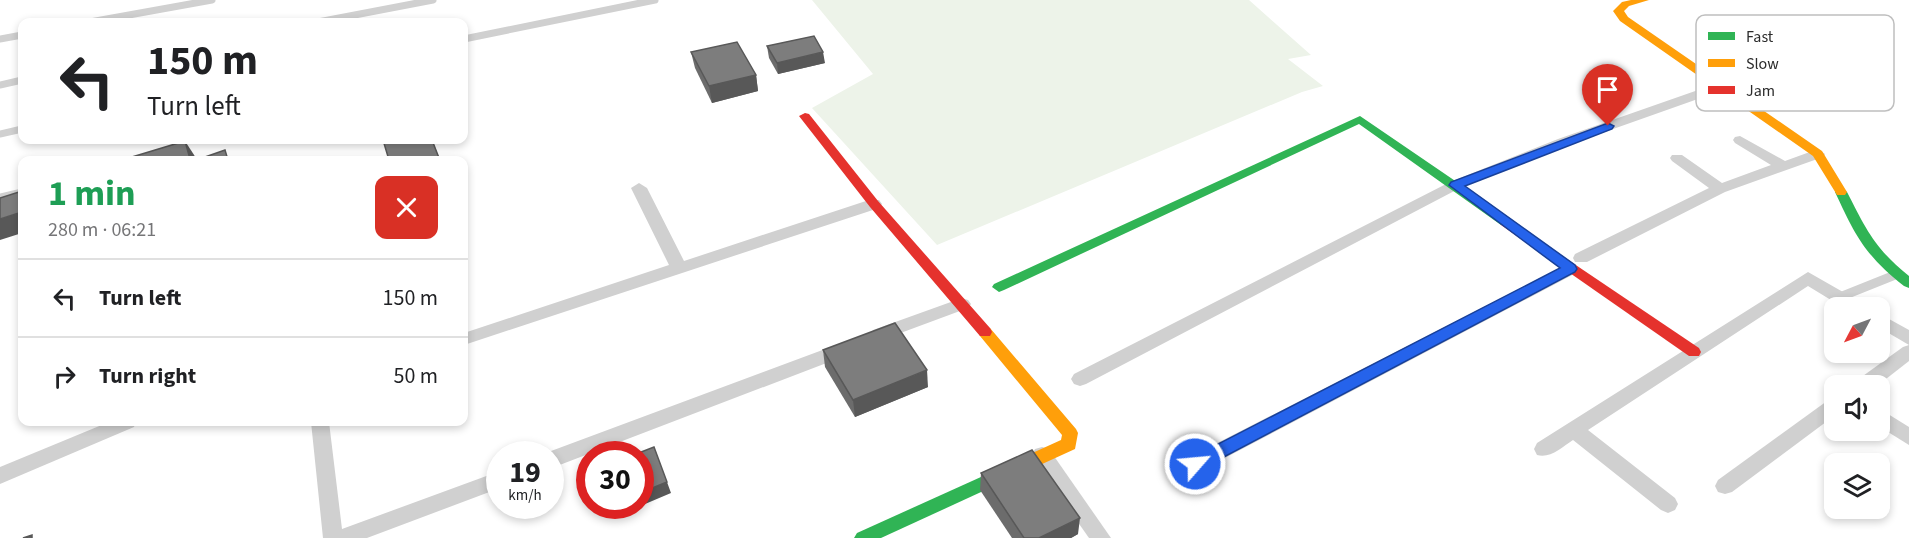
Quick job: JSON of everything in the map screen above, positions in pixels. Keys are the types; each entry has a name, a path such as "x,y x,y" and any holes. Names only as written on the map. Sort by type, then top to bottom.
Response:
{"street":[{"path":"1644,0 1626,4 1618,12 1624,19 1696,69"},
{"path":"1080,379 1455,185 1563,142 1696,95"},
{"path":"1757,111 1818,154 1836,182 1864,239 1884,263 1904,279"},
{"path":"805,116 874,204 962,304 1070,433 1071,439 1069,444 862,538"},
{"path":"999,287 1360,119 1455,185 1576,263 1694,352"},
{"path":"1740,140 1783,166"},
{"path":"1195,464 1720,189 1818,154"},
{"path":"1677,158 1720,189"},
{"path":"639,188 678,268"},
{"path":"468,338 874,204"},
{"path":"1544,449 1808,278 1840,297"},
{"path":"564,455 962,304"},
{"path":"1890,326 1909,338"},
{"path":"1878,375 1909,352"},
{"path":"1725,486 1824,413"},
{"path":"1890,424 1909,437"},
{"path":"0,476 118,426"},
{"path":"320,426 333,538"},
{"path":"1574,430 1668,504"},
{"path":"1042,455 1101,538"},
{"path":"343,538 486,484"}],"lane":[{"path":"112,18 212,0"},
{"path":"339,18 433,0"},
{"path":"468,38 655,0"},
{"path":"0,39 18,36"},
{"path":"0,85 18,81"},
{"path":"0,134 18,130"},
{"path":"0,197 18,193"},
{"path":"1840,297 1904,279"}],"shaded area":[{"path":"812,0 1249,0 1311,55 1288,59 1323,86 1302,92 937,245 812,108 873,74"}],"building":[{"path":"814,36 823,52 777,63 767,46"},
{"path":"737,42 756,75 709,86 691,52"},
{"path":"175,144 186,144 189,156 135,156"},
{"path":"384,144 434,144 438,156 388,156"},
{"path":"225,150 227,156 208,156"},
{"path":"18,192 18,213 0,219 0,198"},
{"path":"895,323 927,370 853,400 823,350"},
{"path":"654,447 667,482 654,487"},
{"path":"1032,450 1080,518 1039,538 1024,538 981,473"}],"traffic: fast":[{"path":"999,287 1360,119 1506,222"},
{"path":"1841,192 1864,239 1884,263 1909,283"},
{"path":"863,538 1034,460"}],"traffic: slow":[{"path":"1644,0 1626,4 1618,11 1624,19 1696,69"},
{"path":"1756,111 1818,154 1841,192"},
{"path":"985,332 1070,433 1069,444 1034,460"}],"traffic: jam":[{"path":"805,116 874,204 985,332"},
{"path":"1506,222 1694,352"}],"route":[{"path":"1195,464 1570,269 1455,185 1608,126"}]}
